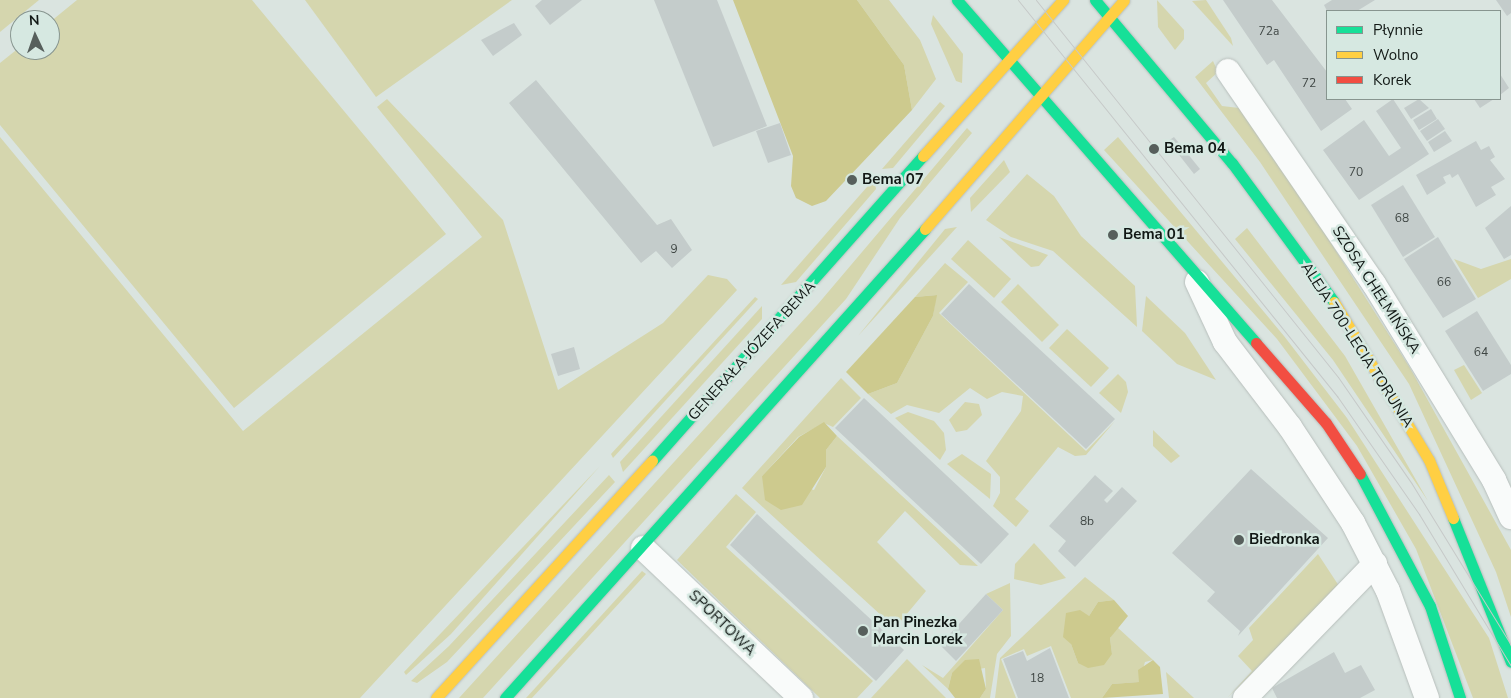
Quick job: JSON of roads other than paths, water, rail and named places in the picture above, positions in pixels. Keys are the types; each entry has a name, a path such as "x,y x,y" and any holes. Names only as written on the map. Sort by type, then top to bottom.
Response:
{"main road":[{"path":"957,0 1006,59 1299,390 1368,486 1430,606 1460,698"},
{"name":"GENERAŁA JÓZEFA BEMA","path":"436,698 787,314 1006,59 1063,0"},
{"path":"1095,0 1108,15"},
{"path":"505,698 873,291 1038,95 1108,15 1124,0"},
{"name":"ALEJA 700-LECIA TORUNIA","path":"1108,15 1232,163 1335,304 1372,363 1436,477 1511,662"}],"street":[{"name":"SZOSA CHEŁMIŃSKA","path":"1228,71 1374,284 1485,465 1511,517"},
{"path":"1190,265 1225,342 1332,488 1375,564 1427,698"},
{"name":"SPORTOWA","path":"642,548 801,698"},
{"path":"1245,698 1375,564"}],"tram line":[{"path":"1018,0 1337,396 1419,514 1511,666"},
{"path":"1036,0 1338,377 1412,484 1511,645"}],"place":[{"name":"Bema 04","path":"1154,149"},
{"name":"Bema 07","path":"852,180"},
{"name":"Bema 01","path":"1113,235"},
{"name":"Biedronka","path":"1239,540"},
{"name":"Pan Pinezka Marcin Lorek","path":"863,631"}]}
